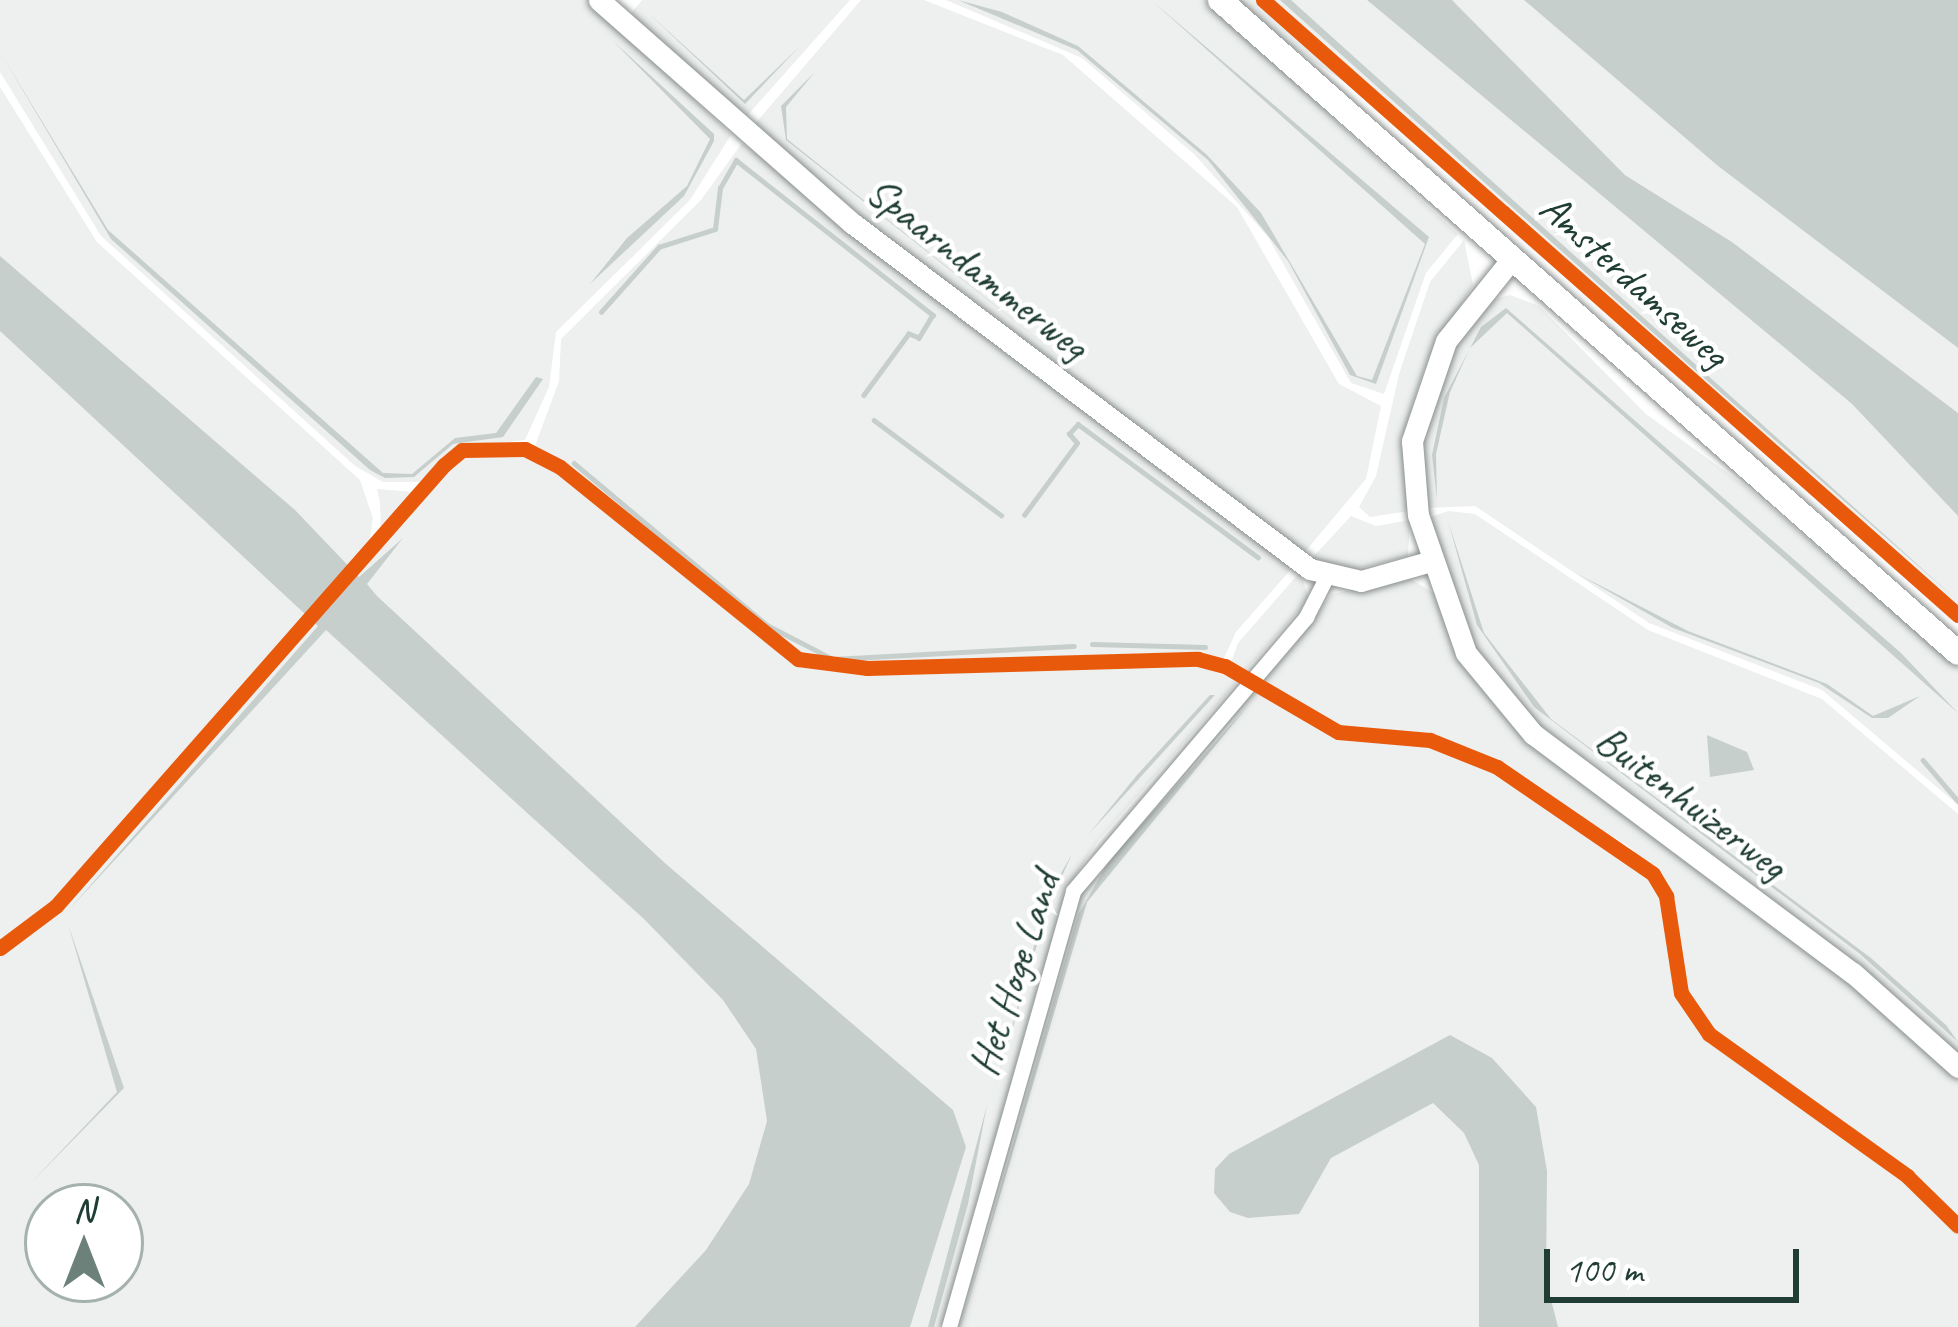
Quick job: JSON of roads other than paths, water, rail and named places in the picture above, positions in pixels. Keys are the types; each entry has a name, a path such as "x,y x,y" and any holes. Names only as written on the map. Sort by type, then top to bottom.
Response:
{"main road":[{"name":"Amsterdamseweg","path":"1220,0 1958,653"}],"street":[{"name":"Spaarndammerweg","path":"598,0 870,238 1326,578"},
{"name":"Buitenhuizerweg","path":"1510,261 1455,326 1420,404 1412,473 1431,561 1466,653 1516,719 1853,973 1958,1067"},
{"path":"1326,578 1361,581 1431,561"},
{"name":"Het Hoge Land","path":"949,1327 1073,891 1306,617 1326,578"}],"waterway":[{"path":"601,312 659,247 715,229 720,188 736,160 933,315 919,338 909,334 864,395"},
{"path":"874,420 1001,515"},
{"path":"1024,515 1077,443 1069,434 1078,424 1258,557"},
{"path":"574,463 767,625 833,659 1074,646"},
{"path":"1092,644 1205,647"},
{"path":"1923,760 1958,801"}]}
